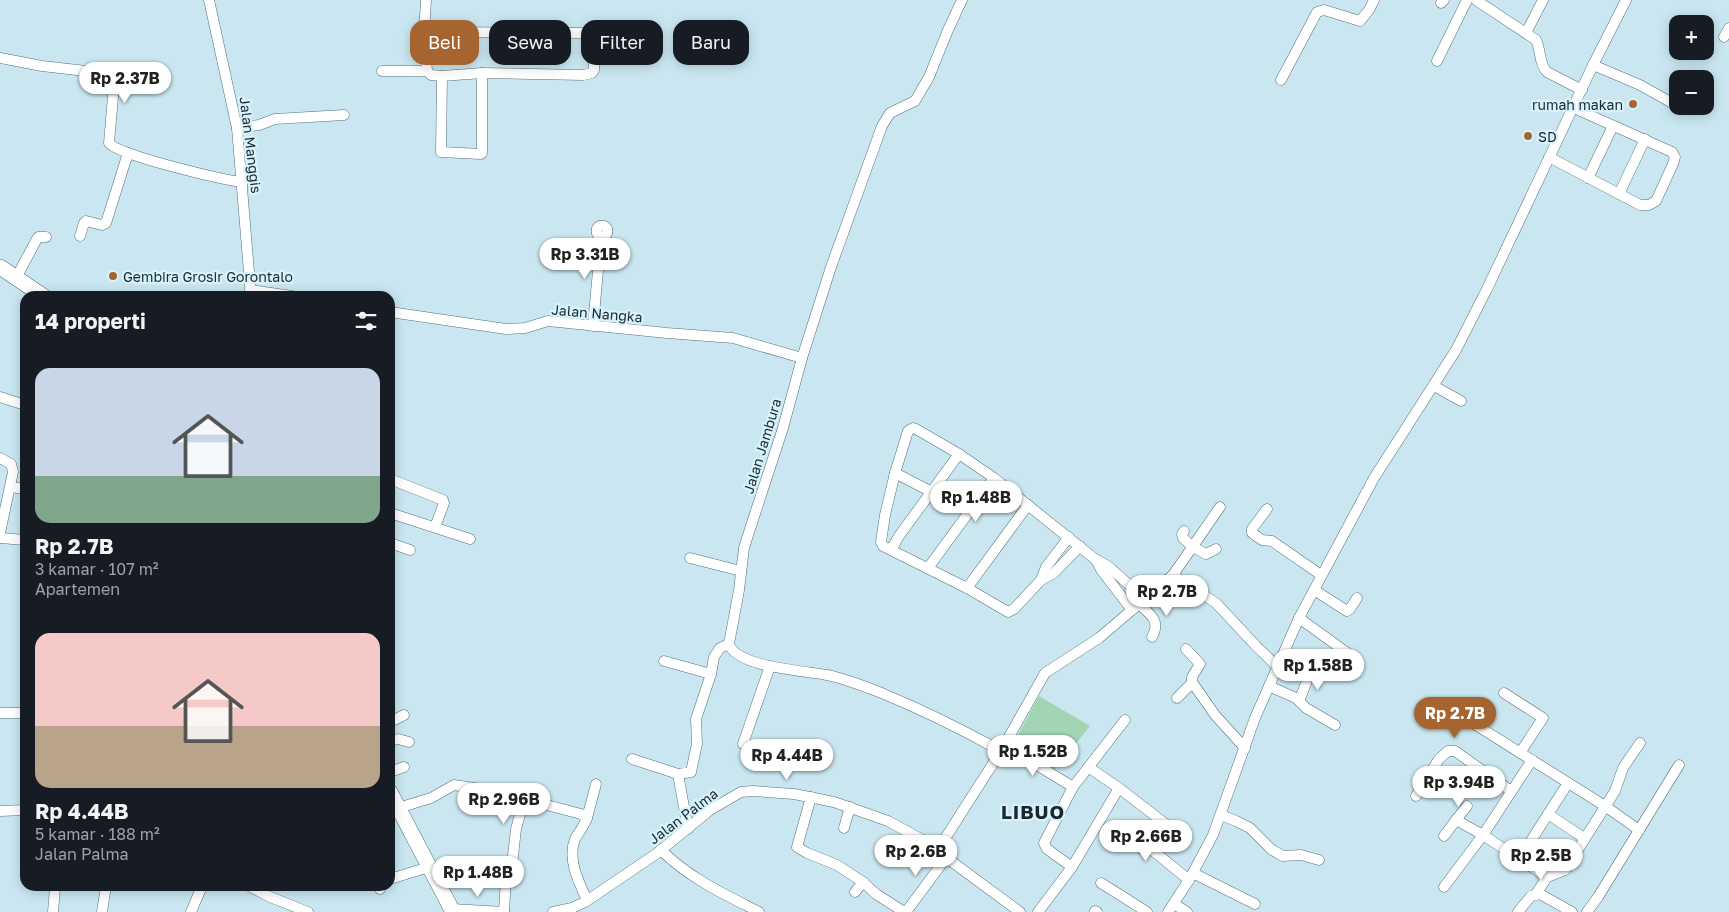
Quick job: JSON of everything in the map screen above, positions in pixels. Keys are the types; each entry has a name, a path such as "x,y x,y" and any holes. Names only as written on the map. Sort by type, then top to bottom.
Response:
{"highway":[{"path":"0,267 36,291"},
{"path":"395,802 452,911"}],"street":[{"name":"Jalan Manggis","path":"209,0 237,128 243,182 250,291"},
{"path":"425,20 426,0"},
{"name":"Jalan Jambura","path":"729,644 747,540 783,428 802,358 882,126 890,113 915,102 929,77 962,0"},
{"path":"1281,80 1317,12 1324,10 1360,22 1374,0"},
{"path":"1437,61 1467,0"},
{"path":"1476,0 1536,40 1544,69 1582,90"},
{"path":"1526,33 1543,0"},
{"path":"1187,912 1170,908 1191,876 1213,835 1269,686 1299,618 1374,478 1448,364 1487,289 1593,65 1626,0"},
{"path":"427,65 427,71 431,75 442,76 482,74 588,75 594,70 594,40 588,33 479,32"},
{"path":"0,58 42,66 112,74 114,85 110,143 112,147 218,178 243,182"},
{"path":"1593,65 1640,85 1669,101"},
{"path":"382,71 427,71"},
{"path":"442,76 441,152 480,154 482,153 482,74"},
{"path":"1549,157 1640,205 1649,205 1656,200 1673,164 1674,154 1645,139 1574,108"},
{"path":"237,128 259,125 275,119 344,115"},
{"path":"1588,178 1613,126"},
{"path":"1619,194 1645,139"},
{"path":"80,236 86,222 102,225 106,223 128,153"},
{"path":"593,326 601,236"},
{"path":"16,278 38,237 46,237"},
{"name":"Jalan Nangka","path":"395,313 506,329 525,328 548,321 733,338 802,358"},
{"path":"1434,386 1461,401"},
{"path":"0,397 20,403"},
{"path":"1080,546 1054,573 1041,580 1014,609 1008,612 967,588 882,546 885,515 895,472 909,429 916,429 959,454 994,478 1069,537 1096,559 1108,566 1156,623 1157,627 1152,637"},
{"path":"891,550 899,536 959,454"},
{"path":"0,458 13,466 11,488 0,533"},
{"path":"895,472 932,492"},
{"path":"928,568 994,478"},
{"path":"395,481 443,500 444,503 435,527"},
{"path":"11,488 20,489"},
{"path":"967,588 1028,505"},
{"path":"937,851 1002,749 1045,673 1099,638 1172,575 1220,507"},
{"path":"1267,509 1252,529 1252,533 1262,540 1272,541 1321,575"},
{"path":"395,515 470,539"},
{"path":"1184,531 1183,538 1206,554 1216,549"},
{"path":"1041,580 1046,567 1069,537"},
{"path":"0,538 20,540"},
{"path":"395,545 410,550"},
{"path":"1060,549 1070,556"},
{"path":"690,558 741,571"},
{"path":"1096,559 1102,571 1139,604"},
{"path":"1172,575 1216,603 1277,666"},
{"path":"1314,590 1347,611 1357,598"},
{"path":"1299,618 1352,658"},
{"path":"632,759 678,774 689,773 692,768 697,744 696,719 716,653 720,648 729,644 732,650 742,657 770,666 830,676 856,683 945,721 1037,765 1074,787"},
{"path":"1186,649 1200,664 1192,677 1192,683 1215,716 1245,748"},
{"path":"664,661 710,674"},
{"path":"743,744 770,666"},
{"path":"1299,700 1306,686 1306,680 1312,670"},
{"path":"1177,698 1192,683"},
{"path":"1269,686 1299,700 1306,708 1335,725"},
{"path":"1504,692 1543,718 1520,753"},
{"path":"0,713 20,713"},
{"path":"395,720 404,715"},
{"path":"1072,867 1047,849 1044,843 1074,787 1125,720"},
{"path":"1468,720 1605,806 1639,830"},
{"path":"395,740 410,742"},
{"path":"1518,912 1531,896 1536,894 1547,877 1565,870 1584,838 1616,792 1623,768 1640,743"},
{"path":"1416,796 1439,759 1448,751 1455,751 1511,791"},
{"path":"1444,887 1483,834 1532,760"},
{"path":"1587,912 1679,765"},
{"path":"395,770 404,767"},
{"path":"1088,767 1167,825 1166,830 1147,850 1191,876 1255,904"},
{"path":"678,774 688,829"},
{"path":"1520,858 1568,783"},
{"path":"588,900 572,857 575,840 585,824 596,784"},
{"path":"398,808 431,798 454,785 493,791 581,814 587,818"},
{"path":"1038,912 1072,867 1119,788"},
{"name":"Jalan Palma","path":"554,912 572,908 588,900 661,850 710,810 741,792 768,791 811,797 850,807 896,825 921,839 1020,912"},
{"path":"811,797 797,847 837,865 863,882 876,894 905,912 946,858"},
{"path":"452,911 504,912 506,877 512,865 516,829 524,800"},
{"path":"1444,836 1467,806"},
{"path":"844,828 850,807"},
{"path":"0,811 20,810"},
{"path":"1548,814 1584,838"},
{"path":"1220,815 1250,828 1272,850 1282,856 1301,855 1319,860"},
{"path":"1456,820 1483,834 1547,877"},
{"path":"1527,846 1565,870"},
{"path":"661,850 695,878 759,912"},
{"path":"395,878 430,867"},
{"path":"855,892 863,882"},
{"path":"1101,883 1147,912"},
{"path":"53,912 55,891"},
{"path":"102,912 105,891"},
{"path":"191,912 200,891"},
{"path":"260,891 308,912"},
{"path":"1536,894 1540,894 1572,912"},
{"path":"278,912 283,902"}],"green space":[{"path":"1039,696 1090,726 1053,772 1011,748"}],"place":[{"name":"rumah makan","path":"1633,104"},
{"name":"SD","path":"1528,136"},
{"name":"Gembira Grosir Gorontalo","path":"113,276"}],"district":[{"name":"LIBUO","path":"1033,811"}]}
